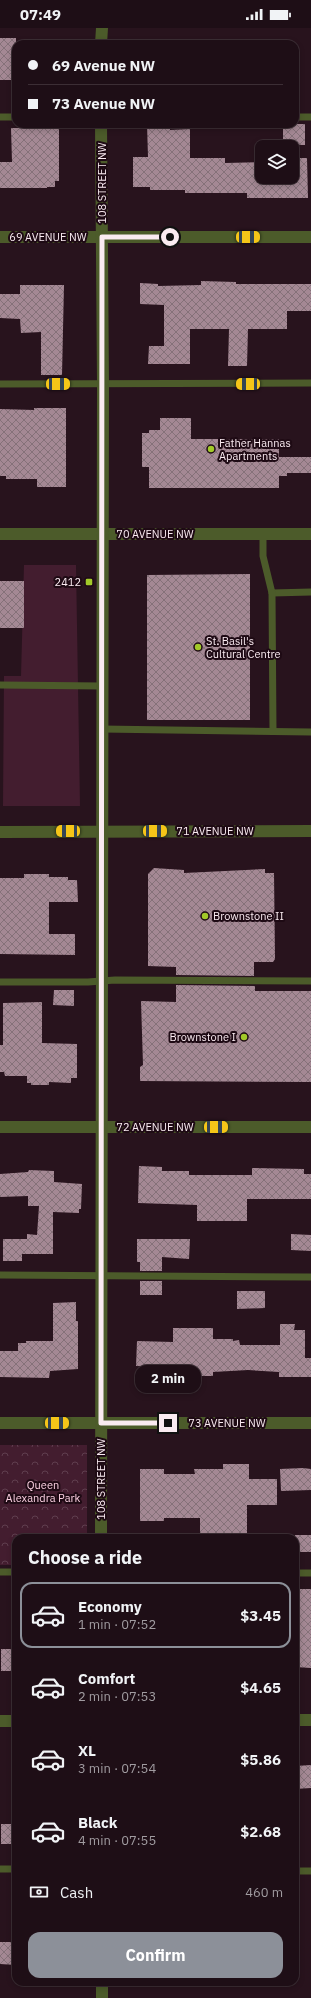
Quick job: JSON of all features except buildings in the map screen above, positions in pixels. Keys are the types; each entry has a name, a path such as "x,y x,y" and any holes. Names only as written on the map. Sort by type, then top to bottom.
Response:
{"street":[{"path":"102,28 102,40"},
{"name":"108 STREET NW","path":"101,128 103,384 100,1275 101,1534"},
{"name":"69 AVENUE NW","path":"0,237 311,237"},
{"name":"70 AVENUE NW","path":"0,534 311,534"},
{"name":"71 AVENUE NW","path":"0,832 311,831"},
{"name":"72 AVENUE NW","path":"0,1127 311,1127"},
{"name":"73 AVENUE NW","path":"0,1423 311,1424"},
{"path":"299,1720 311,1720"},
{"path":"0,1721 12,1721"},
{"path":"102,1986 102,1998"}],"lane":[{"path":"0,117 12,117"},
{"path":"299,117 311,117"},
{"path":"0,384 311,383"},
{"path":"263,534 263,556 272,593 273,731"},
{"path":"272,593 311,592"},
{"path":"0,685 102,686"},
{"path":"102,729 311,732"},
{"path":"0,982 311,981"},
{"path":"0,1275 311,1277"},
{"path":"0,1572 12,1572"},
{"path":"299,1572 311,1573"},
{"path":"0,1869 12,1869"},
{"path":"299,1871 311,1871"}],"green space":[{"path":"24,565 76,565 80,806 3,806 4,676 21,676"},
{"name":"Queen Alexandra Park","path":"0,1445 87,1445 87,1534 12,1534 12,1565 0,1565"}],"place":[{"name":"Father Hannas Apartments","path":"211,449"},
{"name":"2412","path":"89,582"},
{"name":"St. Basil's Cultural Centre","path":"198,647"},
{"name":"Brownstone II","path":"205,916"},
{"name":"Brownstone I","path":"244,1037"}],"route":[{"path":"168,1423 101,1423 101,545 103,384 102,237 170,237"}]}
